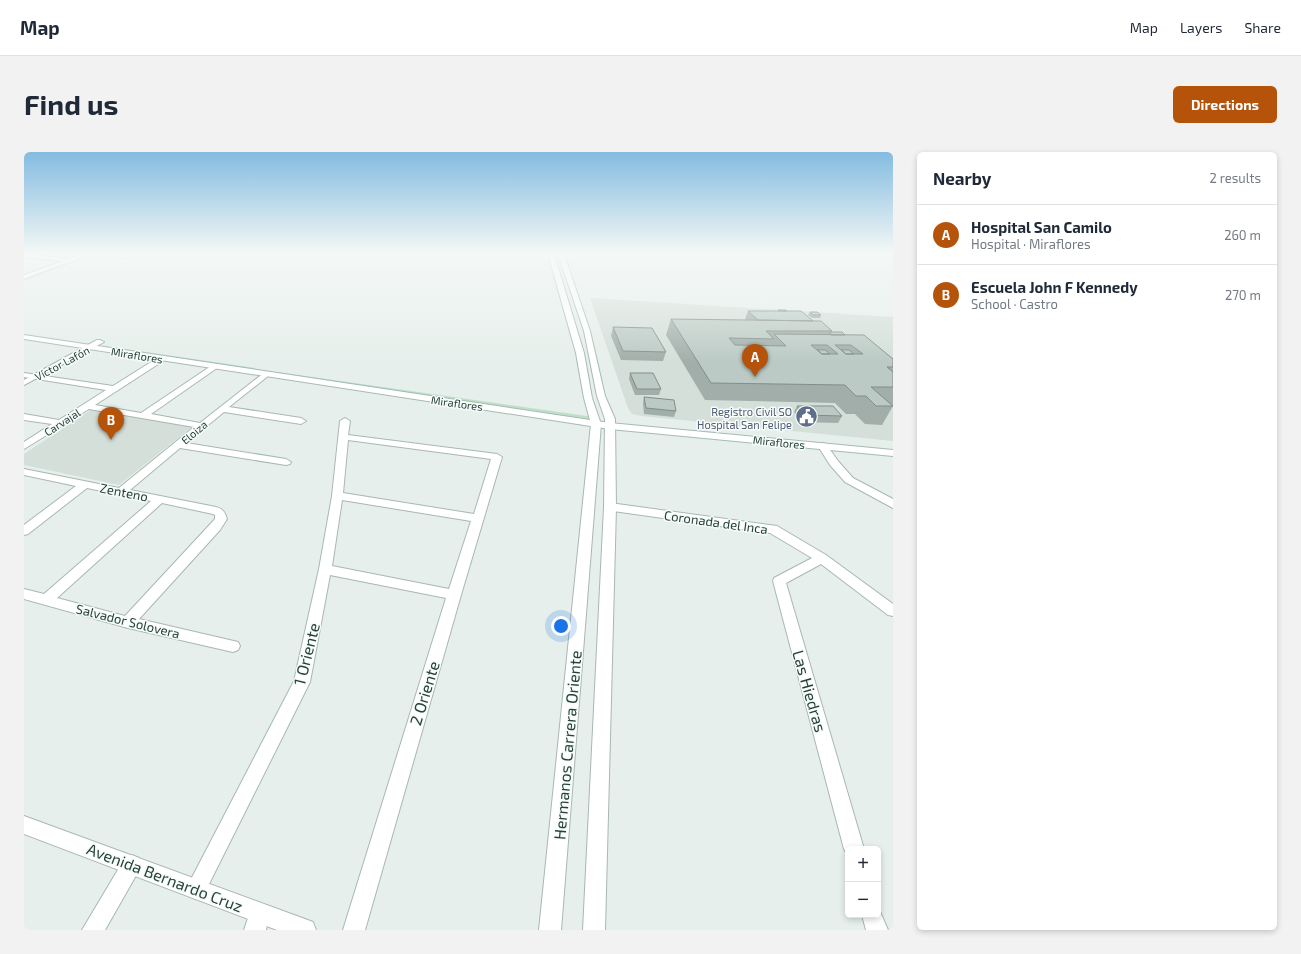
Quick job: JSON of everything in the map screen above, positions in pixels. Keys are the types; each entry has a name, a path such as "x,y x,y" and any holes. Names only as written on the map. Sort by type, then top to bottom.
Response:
{"street":[{"path":"562,290 580,353 588,398 602,421"},
{"path":"573,290 587,331 601,396 610,507 594,930"},
{"name":"Miraflores","path":"24,331 602,421 893,445"},
{"name":"Miraflores","path":"24,337 265,374 602,421 893,453"},
{"name":"Víctor Lafón","path":"24,383 100,342"},
{"name":"Carvajal","path":"24,446 162,359"},
{"path":"144,415 214,366"},
{"name":"Eloiza","path":"122,491 265,374"},
{"path":"24,376 114,389"},
{"path":"87,406 202,426"},
{"path":"222,409 302,421"},
{"path":"24,417 60,423"},
{"name":"1 Oriente","path":"196,889 302,682 325,569 337,496 345,421"},
{"name":"Hermanos Carrera Oriente","path":"550,930 602,421"},
{"name":"2 Oriente","path":"343,437 497,457 454,595 354,930"},
{"path":"179,445 286,462"},
{"path":"823,446 834,463 849,480 893,504"},
{"name":"Zenteno","path":"24,472 216,511 221,517 216,527 128,622"},
{"path":"24,531 86,484"},
{"path":"337,496 478,518"},
{"path":"46,600 160,499"},
{"name":"Coronada del Inca","path":"610,507 773,530 822,558 893,611"},
{"name":"Las Hiedras","path":"822,558 778,581 853,846"},
{"path":"325,569 454,595"},
{"name":"Salvador Solovera","path":"24,594 128,622 233,646"},
{"name":"Avenida Bernardo Cruz","path":"24,825 196,889 257,921 305,930"},
{"path":"93,930 132,865"},
{"path":"873,918 877,930"}],"shaded area":[{"path":"590,298 893,317 893,441 632,414 628,408"},
{"path":"94,408 193,426 119,485 24,465 24,454"}],"green space":[{"path":"105,346 255,368 256,370 101,347"},
{"path":"276,373 587,416 591,418 588,419"}],"building":[{"path":"748,311 801,311 813,321 758,320"},
{"path":"810,312 817,312 821,315 813,315"},
{"path":"671,319 821,321 832,331 766,331 774,339 729,338 735,345 786,346 774,334 864,335 893,359 893,367 887,367 893,372 893,387 871,387 893,406 876,406 866,396 856,396 845,385 711,383","holes":["811,345 827,345 838,354 822,354","835,345 851,345 863,354 846,354"]},
{"path":"613,327 652,328 666,352 623,351"},
{"path":"831,332 842,332 845,335 831,335"},
{"path":"817,350 825,350 830,354 822,354"},
{"path":"841,350 849,350 854,354 846,354"},
{"path":"630,373 653,373 661,389 637,389"},
{"path":"644,397 674,400 676,411 646,408"},
{"path":"797,406 833,406 842,416 805,415"}],"place":[{"name":"Hospital San Camilo","path":"755,377"},
{"name":"Registro Civil SO Hospital San Felipe","path":"807,417"},
{"name":"Escuela John F Kennedy","path":"111,440"}]}
